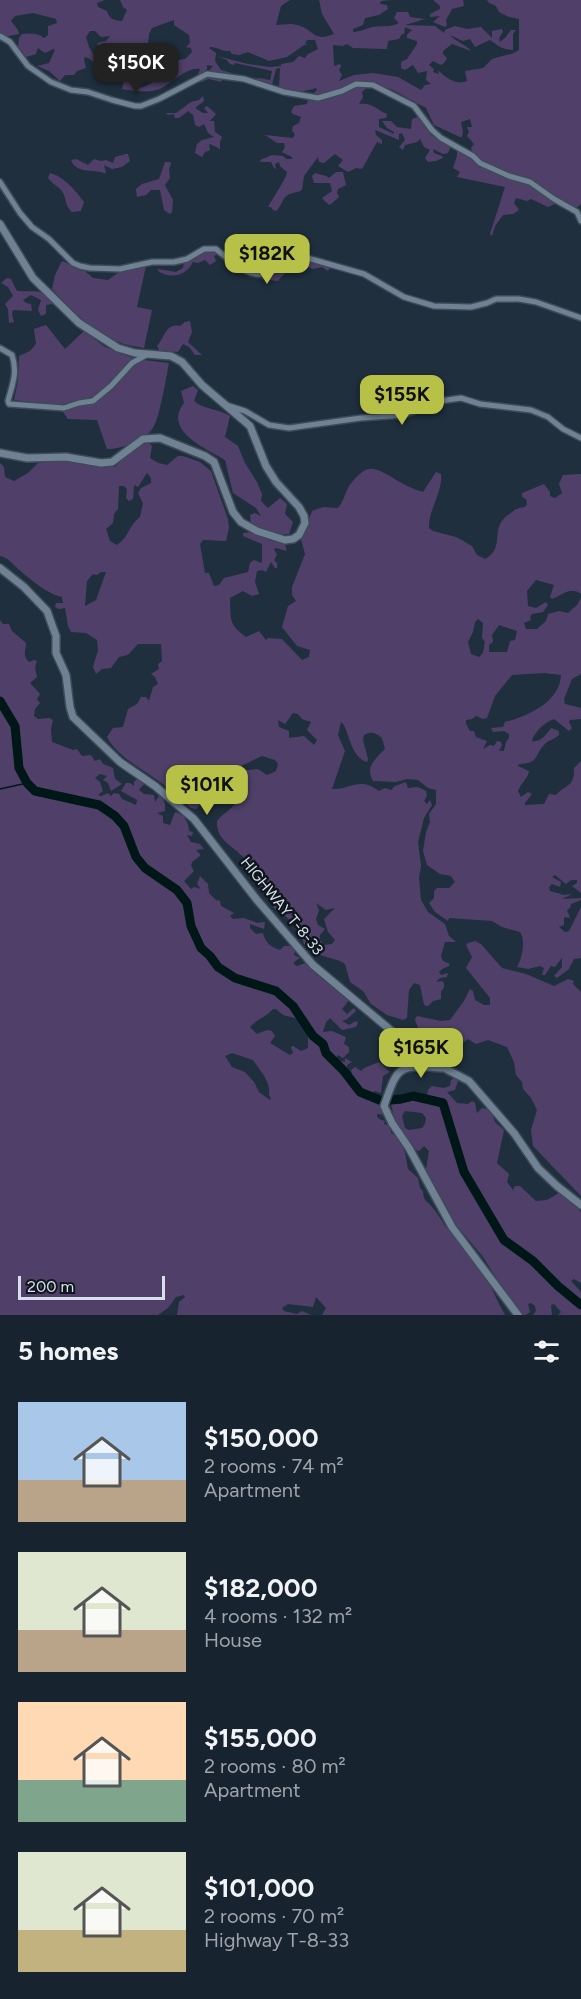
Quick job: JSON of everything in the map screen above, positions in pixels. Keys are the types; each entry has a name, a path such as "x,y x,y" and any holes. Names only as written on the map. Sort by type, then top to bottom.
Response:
{"street":[{"path":"0,36 10,42 28,66 51,82 71,90 88,92 135,106 159,99 207,74 244,79 284,92 318,98 357,84 374,84 414,106 441,138 480,163 509,176 530,182 577,212 581,221"},
{"path":"0,182 32,227 49,239 73,263 90,268 120,269 152,262 174,262 210,248 216,249 249,274 259,275 273,272 297,255 364,274 404,297 434,306 471,307 507,298 536,302 581,318"},
{"path":"0,224 33,278 79,324 118,348 171,356 182,362 202,385 250,426 271,474 304,516 305,523 303,530 292,539 285,540 241,522 233,512 214,462 206,456 160,438 143,439 112,462 101,463 66,457 27,458 0,453"},
{"path":"0,348 12,355 15,368 9,404 64,408 93,401 111,386 132,363 148,354"},
{"path":"224,405 245,411 268,425 280,428 404,415 440,401 461,398 480,404 531,410 548,417 563,429 581,438"},
{"name":"HIGHWAY T-8-33","path":"0,568 24,587 47,611 56,636 56,653 66,675 73,717 120,762 155,786 194,819 257,900 313,965 400,1038 444,1068 469,1081 514,1133 538,1168 581,1205"},
{"path":"444,1068 411,1066 402,1069 394,1079 384,1106 452,1227 518,1315"}],"shaded area":[{"path":"0,0 105,0 97,3 98,7 107,11 113,19 122,21 127,10 120,0 290,0 281,6 276,25 297,25 321,37 334,34 322,14 319,0 392,0 381,1 380,4 387,5 388,9 379,15 365,18 363,25 353,29 353,32 396,25 399,23 394,18 397,12 408,12 410,17 425,19 405,25 435,26 444,33 445,30 455,26 467,29 481,27 492,38 492,31 502,29 500,42 511,30 516,30 513,34 513,50 501,47 490,40 475,47 470,39 463,41 450,35 471,51 452,44 443,51 447,58 444,63 441,65 433,61 429,65 434,69 433,72 439,74 438,70 451,80 463,82 467,81 465,71 483,68 492,59 519,50 519,19 499,12 496,6 487,0 581,0 581,204 576,208 557,203 548,207 531,199 527,201 516,198 514,203 519,210 513,214 503,215 495,226 492,236 490,234 505,187 457,177 460,172 453,168 457,150 473,154 471,148 474,144 467,136 469,132 467,127 472,127 470,119 461,122 463,132 460,137 434,125 426,108 393,90 366,81 326,95 314,96 316,88 297,91 279,88 280,68 276,69 272,85 255,79 270,80 272,71 235,63 230,64 227,60 217,56 248,64 281,66 281,64 293,62 299,56 305,58 318,49 315,40 307,40 305,44 308,45 304,45 287,57 269,61 248,52 239,55 210,47 216,53 215,61 221,70 235,76 223,78 221,82 209,79 198,83 210,74 209,71 213,66 207,65 207,69 197,77 200,69 190,70 162,88 147,91 122,89 126,70 121,55 99,48 97,43 106,41 110,36 101,37 95,31 90,31 86,37 95,57 95,64 85,57 86,68 77,71 74,75 65,75 60,81 49,71 37,66 49,63 55,50 45,53 38,48 36,54 26,57 18,47 22,34 34,34 44,38 48,35 48,26 57,23 56,19 33,13 15,16 11,21 19,34 4,37 0,42","holes":["174,20 174,25 189,35 190,43 186,47 191,48 192,52 185,59 177,60 170,67 177,70 172,74 145,86 135,87 149,80 150,66 144,62 149,51 140,47 144,43 148,44 152,28","405,27 412,30 407,38 417,41 417,44 407,59 401,62 401,68 405,70 413,65 418,73 427,71 426,80 431,84 425,85 421,90 398,77 373,73 354,75 339,81 342,75 339,70 341,66 340,64 334,66 333,45 347,44 353,48 387,49 388,41 399,39 404,34"]},
{"path":"433,0 463,0 464,6 452,9 445,27 433,22 440,16 430,17 430,14 440,9 440,6"},
{"path":"366,85 359,104 371,105 387,114 386,118 379,119 379,127 394,134 382,121 391,121 397,127 411,129 412,119 421,116 431,135 451,146 448,153 443,154 433,149 434,153 443,158 428,162 425,158 430,150 424,147 420,139 405,145 403,150 399,147 405,140 402,133 399,134 399,140 375,130 382,144 377,142 362,169 356,168 348,172 338,166 343,160 335,154 324,163 319,162 318,157 304,176 302,190 286,196 276,211 268,207 287,172 279,162 275,164 276,169 271,162 260,160 272,155 283,156 286,159 292,159 292,157 282,152 285,147 284,143 277,143 265,135 293,138 295,134 292,131 293,126 299,123 301,117 291,112 294,106 307,104 308,100 304,97 321,101 340,95 353,86"},
{"path":"203,96 204,101 195,108 208,113 204,108 207,106 216,114 210,121 214,121 215,132 222,137 220,149 210,144 210,150 202,157 195,153 197,144 214,137 208,133 204,124 199,127 195,125 193,115 188,111 179,118 175,118 174,114 166,113 176,113"},
{"path":"128,154 130,161 122,167 112,169 104,165 106,173 81,169 71,160 76,159 88,165 94,159 113,163 115,157"},
{"path":"165,162 171,164 170,178 165,185 173,200 170,214 164,210 160,190 151,190 146,195 137,197 136,189 142,184 159,179"},
{"path":"336,172 343,172 346,185 338,189 339,197 330,205 322,198 332,191 330,183 314,183 312,176 315,173 329,178"},
{"path":"50,173 64,181 77,193 84,202 81,211 72,212 70,210 61,191 48,178"},
{"path":"210,250 218,254 214,256 216,261 210,265 205,260 198,263 193,262 183,273 173,276 158,271 158,269 176,272 183,268 184,263 199,253"},
{"path":"295,257 308,258 330,268 328,271 322,267 313,269 302,265 285,273 278,281 261,279 261,276 276,273"},
{"path":"62,261 85,271 93,278 108,280 119,272 146,266 137,307 152,310 144,348 122,344 98,331 59,297 52,289 55,275"},
{"path":"7,278 11,279 17,291 41,292 59,307 52,304 46,305 46,314 41,316 38,310 41,300 31,295 23,300 31,304 32,311 13,310 14,322 9,323 8,309 5,304 13,296 8,287 1,283"},
{"path":"190,321 192,332 188,342 202,355 195,355 189,347 183,344 178,352 159,350 157,346 168,329"},
{"path":"46,325 65,349 84,331 105,347 135,359 169,363 158,415 149,433 119,448 107,449 97,420 68,419 58,405 14,400 18,381 19,356 30,351 36,344 34,329"},
{"path":"193,386 198,390 194,401 230,416 225,437 238,446 257,482 262,494 261,501 268,508 280,498 287,504 285,514 293,522 289,534 276,534 251,524 250,515 255,513 261,516 256,508 233,493 225,460 198,445 183,430 179,422 179,413 184,403 181,391"},
{"path":"149,443 152,446 150,458 158,463 167,465 178,456 183,456 200,462 211,471 229,528 226,541 203,540 200,544 205,573 209,573 214,586 219,585 224,578 248,572 250,563 254,560 262,563 262,544 243,536 243,533 252,532 285,545 287,551 274,549 277,555 274,560 277,568 271,562 266,572 257,571 255,582 259,594 252,596 243,591 230,598 231,616 233,624 246,637 259,631 266,640 268,638 282,639 302,660 309,657 310,650 297,646 282,627 288,606 296,601 292,595 292,587 305,554 301,539 312,511 323,507 338,508 350,485 362,472 367,469 376,469 423,492 436,472 441,474 440,488 429,521 429,528 456,537 472,546 477,555 485,559 495,549 502,520 527,504 522,493 544,484 550,496 555,498 562,493 559,484 563,475 581,474 581,594 570,591 552,599 550,597 554,585 536,580 527,591 528,606 536,608 546,602 548,605 543,612 532,614 531,620 524,623 526,629 537,629 546,621 548,614 559,611 568,613 581,598 581,674 572,679 564,699 565,704 581,708 581,719 570,720 572,728 569,731 554,719 544,725 537,731 532,741 540,739 551,728 559,731 559,735 542,747 534,760 518,766 529,771 518,791 521,797 528,792 532,794 525,805 544,804 549,794 556,795 571,782 574,768 581,761 581,893 572,886 577,883 577,880 571,880 566,884 555,875 552,877 561,882 560,887 552,884 549,887 550,891 564,895 572,894 562,899 581,898 571,904 567,910 570,918 564,917 564,925 559,927 565,932 569,931 581,907 581,958 574,959 569,969 557,978 554,976 562,967 562,958 555,967 551,966 545,975 542,975 544,968 540,966 528,969 517,967 523,949 520,932 502,927 492,921 449,918 448,921 435,912 429,903 434,898 434,891 437,888 449,888 455,882 451,876 440,874 427,865 423,851 430,822 429,814 436,804 436,790 428,788 418,780 373,781 371,767 385,749 382,738 376,734 364,735 367,762 355,752 341,722 338,735 345,751 332,789 366,784 379,791 385,788 391,790 406,782 408,788 418,787 426,791 427,796 424,801 427,804 430,800 432,805 424,818 418,842 421,900 428,912 445,924 449,936 456,942 445,942 441,956 443,961 450,964 439,972 441,975 448,973 447,977 440,978 436,982 444,983 441,999 433,1001 428,1006 424,1005 420,985 414,983 409,990 407,1018 403,1020 387,1015 371,1004 363,991 350,982 345,964 320,955 304,944 293,922 275,909 257,880 245,866 243,857 222,838 217,828 217,821 238,798 228,791 219,798 216,797 218,782 216,780 211,785 208,798 196,809 191,808 112,745 107,737 113,728 123,727 128,709 137,704 141,697 146,697 149,701 153,687 158,684 151,674 159,669 158,664 162,661 161,644 138,644 128,655 119,657 111,668 102,669 96,674 93,667 98,650 97,640 86,633 71,632 65,608 55,607 56,603 63,603 62,597 44,589 9,560 0,556 0,463 4,467 5,477 14,481 28,473 38,463 60,460 99,467 115,467 139,446","holes":["147,473 151,478 151,483 141,488 138,493 143,503 140,517 117,545 110,541 106,529 113,523 114,514 118,509 119,486 127,489 126,498 129,501 133,499 134,485 138,487","106,572 96,600 85,606 87,581 93,574","478,619 483,623 482,638 485,642 483,653 479,657 471,654 468,642","499,625 517,631 515,640 510,641 507,652 489,652 489,645 493,642 492,635","544,673 561,675 559,685 549,700 533,712 505,722 503,727 491,728 493,732 504,731 509,734 504,751 499,751 502,745 497,741 494,746 490,745 483,749 487,741 476,737 474,731 470,731 466,724 466,720 476,716 487,718 495,696 512,675","293,713 298,714 302,719 311,722 307,730 317,740 314,745 304,736 289,738 289,731 279,727 278,720 285,724","262,756 275,760 278,764 276,771 267,775 258,769 237,771 241,766","316,903 326,910 335,908 324,919 328,932 335,940 332,944 324,945 320,940 320,935 325,929 318,925 316,919 319,910"]},
{"path":"0,620 3,624 9,624 12,631 26,643 27,660 37,661 35,667 37,677 30,683 40,694 37,699 40,703 35,709 34,716 38,719 53,720 52,742 73,750 77,749 82,756 91,755 95,761 100,759 103,764 113,768 115,779 122,784 111,791 108,783 103,780 107,776 100,774 95,778 100,782 103,791 98,795 119,794 122,799 136,805 137,800 121,791 126,783 134,786 137,779 144,784 139,790 144,794 154,795 155,802 161,796 165,804 165,811 157,813 163,816 163,823 170,825 175,812 181,814 187,821 189,831 193,832 192,836 187,835 191,842 200,844 204,849 196,850 200,856 192,862 191,866 194,871 184,881 191,889 194,887 201,889 197,884 200,876 208,884 209,893 220,901 221,906 234,913 230,916 233,919 244,918 257,923 265,922 264,929 250,924 250,928 256,934 263,933 269,944 276,949 292,946 295,951 294,955 300,958 294,964 297,966 306,963 349,1000 342,1009 347,1014 354,1008 356,1011 342,1021 349,1025 356,1021 358,1023 356,1027 342,1030 330,1018 323,1032 332,1031 346,1037 344,1044 349,1047 349,1052 343,1058 338,1055 334,1060 345,1062 345,1058 352,1062 347,1065 348,1074 352,1073 351,1070 355,1067 361,1071 379,1062 390,1072 383,1076 381,1093 375,1091 372,1093 381,1096 385,1115 377,1114 377,1116 385,1121 384,1124 390,1126 391,1133 402,1144 408,1169 418,1178 425,1200 448,1230 469,1249 477,1260 505,1315 322,1315 326,1308 316,1297 313,1307 288,1304 282,1308 284,1311 297,1314 302,1311 311,1315 177,1315 179,1302 185,1297 184,1295 176,1297 168,1308 158,1315 0,1315","holes":["273,1009 295,1018 308,1031 308,1048 301,1051 293,1046 291,1047 293,1053 290,1055 270,1043 275,1036 272,1031 267,1030 257,1034 250,1027","232,1053 253,1060 267,1081 270,1100 259,1092 245,1072 232,1067 225,1056"]},
{"path":"475,941 481,944 502,968 526,974 554,986 568,979 574,981 573,984 581,992 581,1196 533,1146 531,1130 537,1110 516,1075 514,1062 507,1047 488,1040 476,1044 468,1039 458,1047 426,1036 417,1026 415,1019 417,1016 441,1021 450,1020 470,989 473,991 475,1000 484,1005 490,1005 490,998 466,968 472,957 466,945"},
{"path":"454,1078 458,1081 455,1090 447,1092 457,1103 468,1104 472,1101 475,1103 477,1113 482,1108 487,1109 495,1122 504,1130 497,1163 509,1174 507,1182 513,1190 515,1186 520,1186 536,1201 547,1200 559,1193 567,1197 581,1212 581,1283 574,1279 571,1281 581,1292 581,1315 558,1315 561,1312 554,1304 551,1305 552,1315 533,1315 536,1311 535,1306 531,1303 528,1304 530,1312 520,1315 483,1257 442,1208 432,1187 433,1182 425,1175 429,1151 424,1146 419,1151 416,1150 407,1141 399,1128 391,1100 394,1097 399,1104 412,1101 420,1095 427,1096 432,1086 444,1088 450,1086","holes":["405,1111 422,1113 426,1118 422,1128 409,1130 405,1128 402,1116"]}],"waterway":[{"path":"0,701 15,726 19,768 27,783 35,791 99,805 115,816 124,826 136,857 145,868 177,890 187,903 191,926 201,948 218,967 235,978 276,991 293,1006 313,1036 323,1044 326,1053 360,1092 382,1101 413,1096 443,1103 464,1172 504,1240 533,1261 581,1305"},
{"path":"0,789 27,783"}]}
